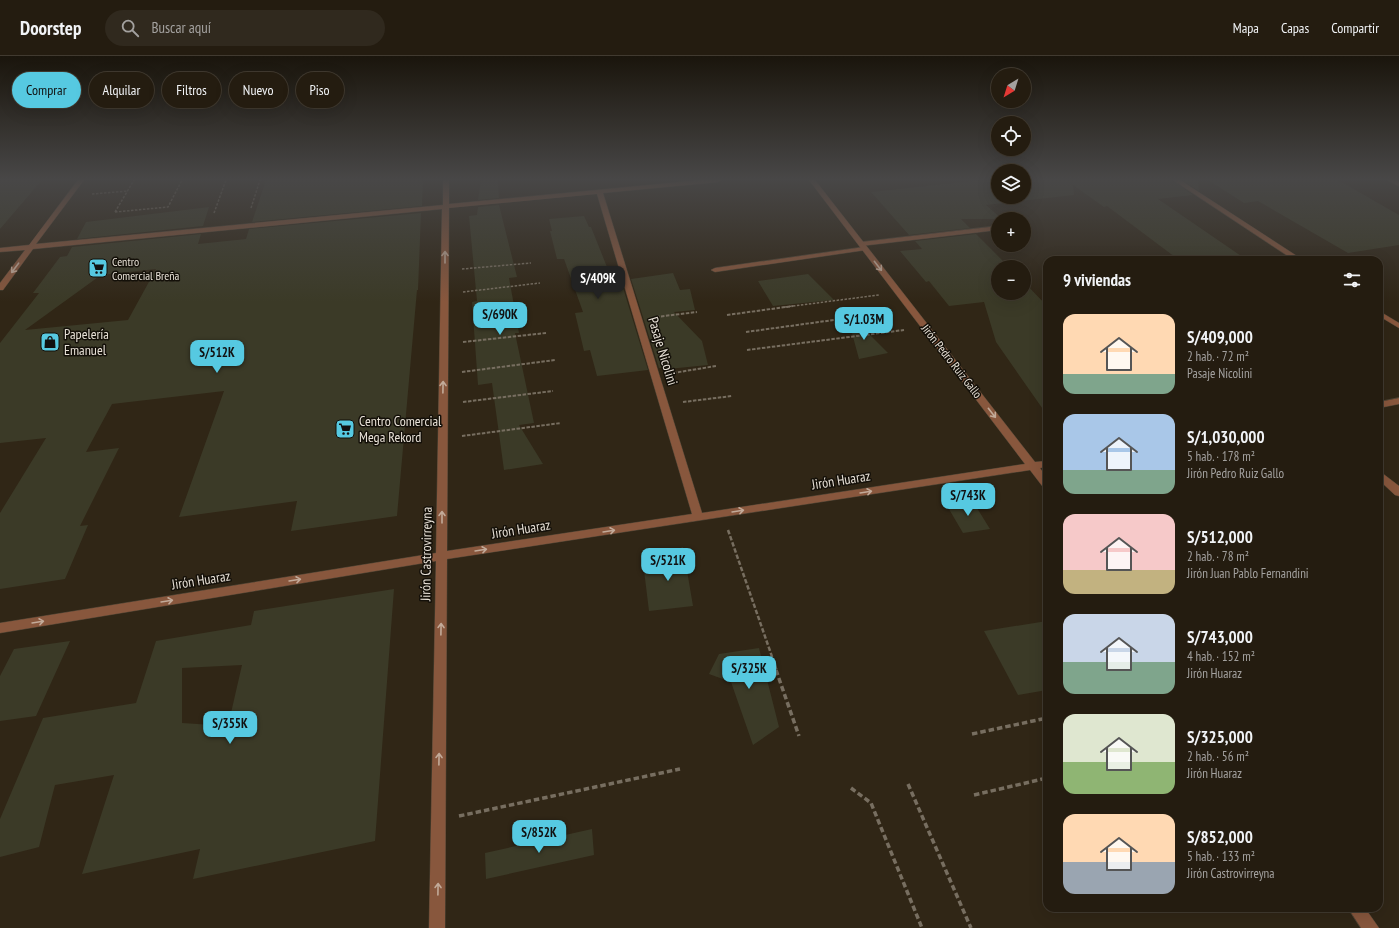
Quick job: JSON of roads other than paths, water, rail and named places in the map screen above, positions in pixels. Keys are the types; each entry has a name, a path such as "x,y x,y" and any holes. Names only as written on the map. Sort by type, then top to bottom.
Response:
{"street":[{"path":"0,288 51,221"},
{"path":"0,250 307,221"},
{"name":"Jirón Castrovirreyna","path":"437,928 445,221"},
{"name":"Pasaje Nicolini","path":"609,221 698,518"},
{"name":"Jirón Pedro Ruiz Gallo","path":"843,221 1043,480"},
{"path":"1239,221 1293,256"},
{"path":"715,270 862,246 991,229"},
{"path":"1383,316 1399,326"},
{"path":"1383,403 1399,401"},
{"name":"Jirón Huaraz","path":"0,628 442,556 1043,465"},
{"path":"1383,478 1399,492"},
{"path":"1359,912 1371,928"}],"place":[{"name":"Centro Comercial Breña","path":"98,268"},
{"name":"Papelería Emanuel","path":"50,342"},
{"name":"Centro Comercial Mega Rekord","path":"345,429"}]}
